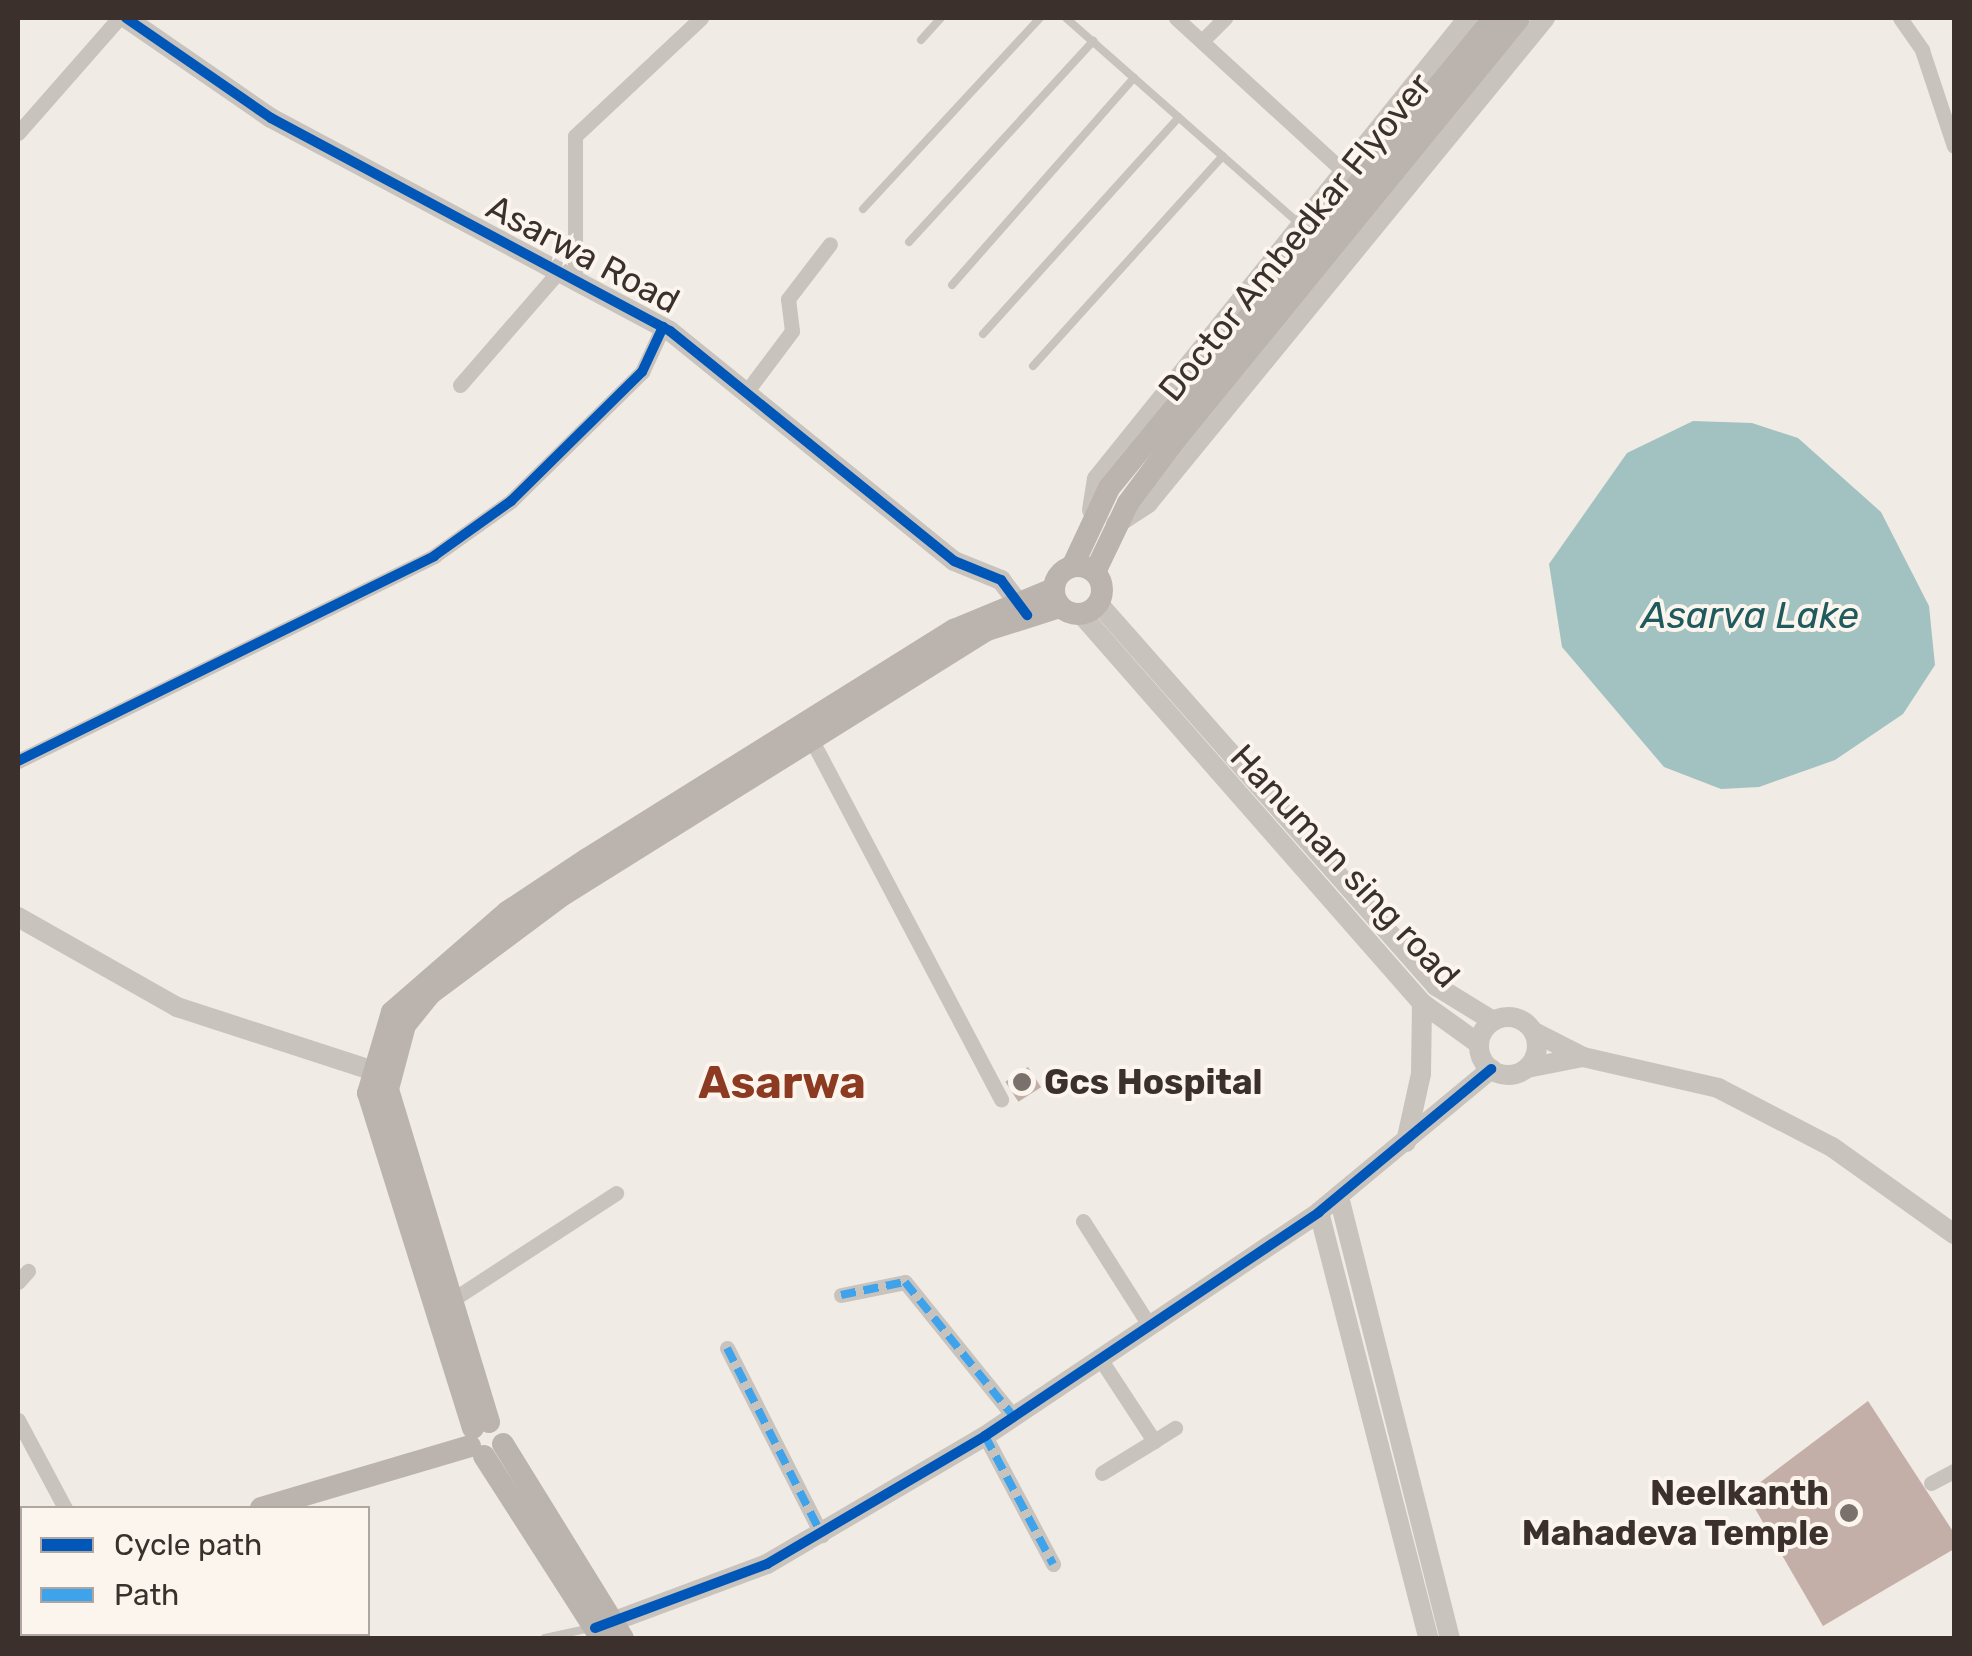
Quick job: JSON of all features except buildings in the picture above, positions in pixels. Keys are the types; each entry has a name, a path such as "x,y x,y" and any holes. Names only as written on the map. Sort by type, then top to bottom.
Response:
{"main road":[{"name":"Doctor Ambedkar Flyover","path":"1118,496 1494,18"},
{"name":"Doctor Ambedkar Flyover","path":"1118,496 1519,18"},
{"path":"1073,603 1084,568 1092,510 1118,496"},
{"path":"1073,603 1084,568 1115,525 1118,496"},
{"path":"608,1632 484,1439 374,1121 379,1072 392,1012 417,982 532,905 1016,610 1073,603"},
{"path":"379,1072 452,1300 484,1439"},
{"path":"267,1506 484,1439"}],"street":[{"path":"18,133 118,18"},
{"name":"Asarwa Road","path":"126,18 271,118 664,327 954,561 988,576 1016,610"},
{"path":"460,386 567,275 575,136 701,18"},
{"path":"1176,18 1344,172"},
{"path":"1202,41 1225,18"},
{"path":"1092,510 1097,479 1468,18"},
{"path":"1115,525 1148,504 1546,18"},
{"path":"1900,18 1922,50 1954,146"},
{"path":"747,391 792,331 788,299 830,244"},
{"path":"18,761 434,556 511,502 642,372 664,327"},
{"path":"1073,603 1263,794 1436,986 1493,1021"},
{"name":"Hanuman sing road","path":"1073,603 1171,725 1422,1004 1479,1044"},
{"path":"809,735 1001,1099"},
{"path":"1246,810 1263,794"},
{"path":"18,916 177,1007 379,1072"},
{"path":"1405,1144 1421,1074 1422,1004"},
{"path":"1491,1068 1479,1044 1493,1021 1511,1016 1583,1057 1718,1088 1774,1114 1954,1234"},
{"path":"1527,1068 1534,1032"},
{"path":"608,1632 822,1535 985,1436 1318,1212 1405,1144 1491,1068 1527,1068 1583,1057"},
{"path":"452,1300 616,1193"},
{"path":"1339,1196 1450,1638"},
{"path":"1318,1212 1428,1638"},
{"path":"1083,1221 1150,1325"},
{"path":"841,1296 905,1282 1014,1416"},
{"path":"727,1348 822,1535"},
{"path":"1102,1360 1154,1440"},
{"path":"18,1420 65,1506"},
{"path":"1102,1473 1175,1428"},
{"path":"985,1436 1053,1564"},
{"path":"1931,1483 1954,1471"}],"lane":[{"path":"921,40 942,18"},
{"path":"863,209 1040,18"},
{"path":"1066,18 1301,225"},
{"path":"909,242 1092,41"},
{"path":"952,285 1134,78"},
{"path":"983,334 1179,117"},
{"path":"1033,366 1223,156"},
{"path":"545,1638 608,1632"}],"water":[{"name":"Asarva Lake","path":"1693,421 1752,423 1798,438 1881,512 1929,606 1935,665 1903,714 1835,760 1759,787 1721,789 1664,767 1562,647 1549,564 1627,453"}],"marked path":[{"path":"841,1295 905,1282 1014,1417"},
{"path":"727,1348 822,1535"},
{"path":"985,1436 1053,1564"}],"cycle path":[{"path":"126,18 271,118 670,331 954,561 1001,580 1027,615"},
{"path":"18,761 434,556 511,501 642,372 663,327"},
{"path":"595,1628 767,1564 985,1436 1319,1212 1491,1069"}],"place":[{"name":"Gcs Hospital","path":"1022,1082"},
{"name":"Neelkanth Mahadeva Temple","path":"1849,1513"}],"district":[{"name":"Asarwa","path":"782,1083"}]}
